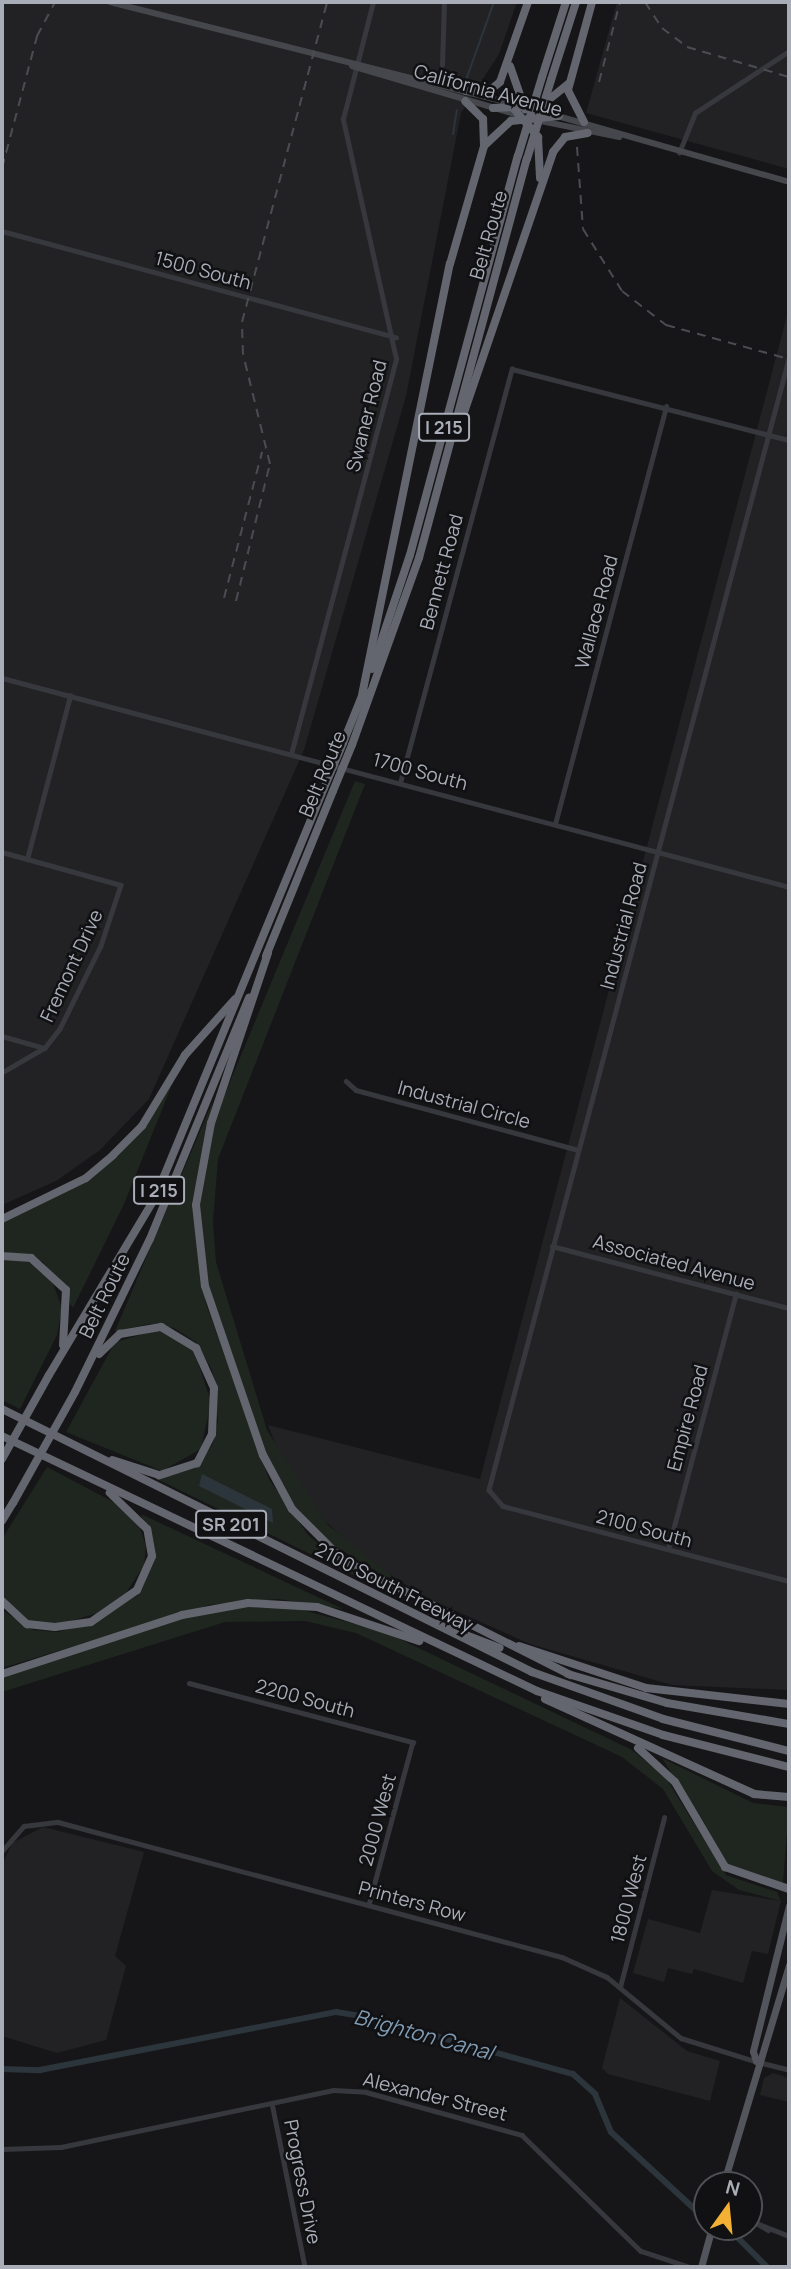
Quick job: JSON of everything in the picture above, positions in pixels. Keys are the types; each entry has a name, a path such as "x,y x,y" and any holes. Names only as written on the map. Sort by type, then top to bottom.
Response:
{"highway":[{"path":"362,695 450,264 484,146 483,120 466,96 493,89 510,63 528,2"},
{"name":"Belt Route","path":"347,744 410,555 547,78 566,2"},
{"name":"Belt Route","path":"547,78 576,2"},
{"path":"584,122 570,106 569,83 592,2"},
{"path":"510,63 523,110 542,153 534,205"},
{"path":"484,146 504,123 523,110 551,101 569,83"},
{"path":"493,108 559,116"},
{"path":"523,110 546,122"},
{"path":"443,468 558,142 587,133"},
{"name":"Belt Route","path":"2,1459 61,1352 155,1198 400,616 443,468 522,158"},
{"name":"Belt Route","path":"3,1521 75,1392 150,1239 268,953 329,789"},
{"path":"268,953 201,1162 196,1205 205,1286 263,1455 292,1509 361,1572 571,1675"},
{"path":"2,1219 67,1189 113,1155 142,1126 185,1055 242,992"},
{"path":"2,1256 31,1258 66,1290 61,1352"},
{"path":"47,1431 159,1475 188,1468 203,1456 215,1420 214,1388 204,1360 185,1338 161,1327 120,1334 80,1382"},
{"name":"2100 South Freeway","path":"2,1409 414,1617 595,1697 789,1751"},
{"name":"2100 South Freeway","path":"2,1436 492,1671 628,1724 789,1767"},
{"path":"2,1601 38,1628 71,1626 108,1613 137,1590 152,1556 147,1529 100,1484"},
{"path":"2,1674 182,1615 248,1603 317,1607 443,1648"},
{"path":"414,1617 571,1675 667,1703 789,1722"},
{"path":"461,1623 620,1681 727,1698 789,1704"},
{"path":"492,1671 621,1737 760,1796 789,1797"},
{"path":"621,1737 675,1782 725,1867 789,1889"}],"main road":[{"name":"California Avenue","path":"110,2 523,110"},
{"name":"California Avenue","path":"466,96 493,108"},
{"name":"California Avenue","path":"559,116 584,122 619,136 789,182"},
{"name":"California Avenue","path":"546,122 587,133 619,136"},
{"path":"756,2061 752,2051 789,1905"},
{"path":"727,2171 756,2061 764,2054 789,1965"},
{"path":"701,2267 708,2241"}],"street":[{"name":"Swaner Road","path":"291,754 396,367 396,337 344,129 352,66 373,2"},
{"path":"442,65 444,2"},
{"path":"679,153 695,113 789,51"},
{"name":"1500 South","path":"2,232 396,337"},
{"name":"Industrial Road","path":"492,1500 491,1479 789,359"},
{"name":"Bennett Road","path":"400,783 512,369 666,407"},
{"path":"666,407 789,440"},
{"name":"Wallace Road","path":"555,824 666,407"},
{"name":"1700 South","path":"2,678 789,887"},
{"path":"2,852 27,859 70,696"},
{"name":"Fremont Drive","path":"2,1073 45,1048 90,969 121,885 27,859"},
{"path":"2,1036 45,1048"},
{"name":"Industrial Circle","path":"346,1082 356,1090 578,1150"},
{"name":"Associated Avenue","path":"552,1245 789,1308"},
{"name":"Empire Road","path":"668,1549 736,1294"},
{"name":"2100 South","path":"492,1500 789,1581"},
{"name":"2200 South","path":"189,1683 413,1742"},
{"name":"2000 West","path":"369,1905 413,1742"},
{"name":"1800 West","path":"620,1987 664,1818"},
{"name":"Printers Row","path":"2,1851 17,1830 37,1821 570,1959 620,1987 681,2038 756,2061"},
{"path":"756,2061 789,2070"},
{"name":"Alexander Street","path":"2,2149 61,2147 333,2090 366,2092 514,2132 641,2251 690,2267"},
{"name":"Progress Drive","path":"272,2103 305,2267"},
{"path":"763,2227 789,2236"}],"shaded area":[{"path":"2,2 517,2 499,54 461,113 406,396 304,750 149,1099 100,1150 56,1181 2,1205"},
{"path":"617,2 789,2 789,169 586,113"},
{"path":"789,308 789,1690 672,1685 530,1644 427,1598 368,1561 323,1519 282,1460 268,1425 480,1479"},
{"path":"355,781 365,784 218,1159 213,1222 216,1262 267,1430 328,1525 413,1593 329,1543 298,1511 264,1455 208,1290 198,1197 212,1125"},
{"path":"174,1080 124,1204 73,1308 43,1262 2,1251 2,1221 52,1198 113,1156"},
{"path":"213,1101 192,1203 206,1304 269,1479 308,1535 363,1580 155,1478 205,1455 212,1445 218,1421 212,1370 196,1342 174,1328 150,1324 115,1331"},
{"path":"2,1257 32,1263 52,1281 62,1308 57,1335 20,1409 2,1400"},
{"path":"158,1330 194,1350 211,1402 201,1449 162,1471 66,1432 115,1342"},
{"path":"47,1467 121,1506 138,1522 146,1546 144,1566 125,1594 98,1613 57,1625 29,1622 2,1600 2,1539"},
{"path":"202,1474 272,1509 273,1523 199,1486"},
{"path":"141,1514 343,1609 278,1599 209,1605 2,1668 2,1610 33,1630 58,1632 93,1623 139,1590 154,1559"},
{"path":"244,1607 295,1608 385,1632 632,1750 666,1778 726,1875 777,1892 781,1901 739,1890 712,1871 663,1789 622,1757 356,1633 305,1621 225,1622 2,1692 2,1675 189,1616"},
{"path":"662,1758 753,1803 789,1807 783,1883 726,1863"},
{"path":"43,1827 144,1852 115,1956 126,1966 106,2040 57,2053 2,2036 2,1865 12,1843"},
{"path":"712,1890 781,1901 768,1954 752,1951 743,1983 694,1969 692,1974 668,1968 664,1982 633,1973 648,1919 700,1933"},
{"path":"620,1998 687,2051 720,2061 710,2101 608,2074 602,2068"},
{"path":"773,2073 789,2078 789,2102 760,2095 764,2078"}],"waterway":[{"path":"466,80 494,2"},
{"path":"453,134 457,110"},
{"name":"Brighton Canal","path":"2,2069 40,2070 336,2012 367,2017 573,2074 595,2094 611,2132 693,2208"},
{"name":"Brighton Canal","path":"741,2241 767,2267"}],"railway":[{"path":"2,168 37,36 55,2"},
{"path":"236,601 270,464 243,354 242,322 327,2"},
{"path":"599,82 620,2"},
{"path":"645,2 662,28 687,47 789,77"},
{"path":"577,147 583,229 622,291 666,325 789,359"},
{"path":"224,598 262,452"}]}
